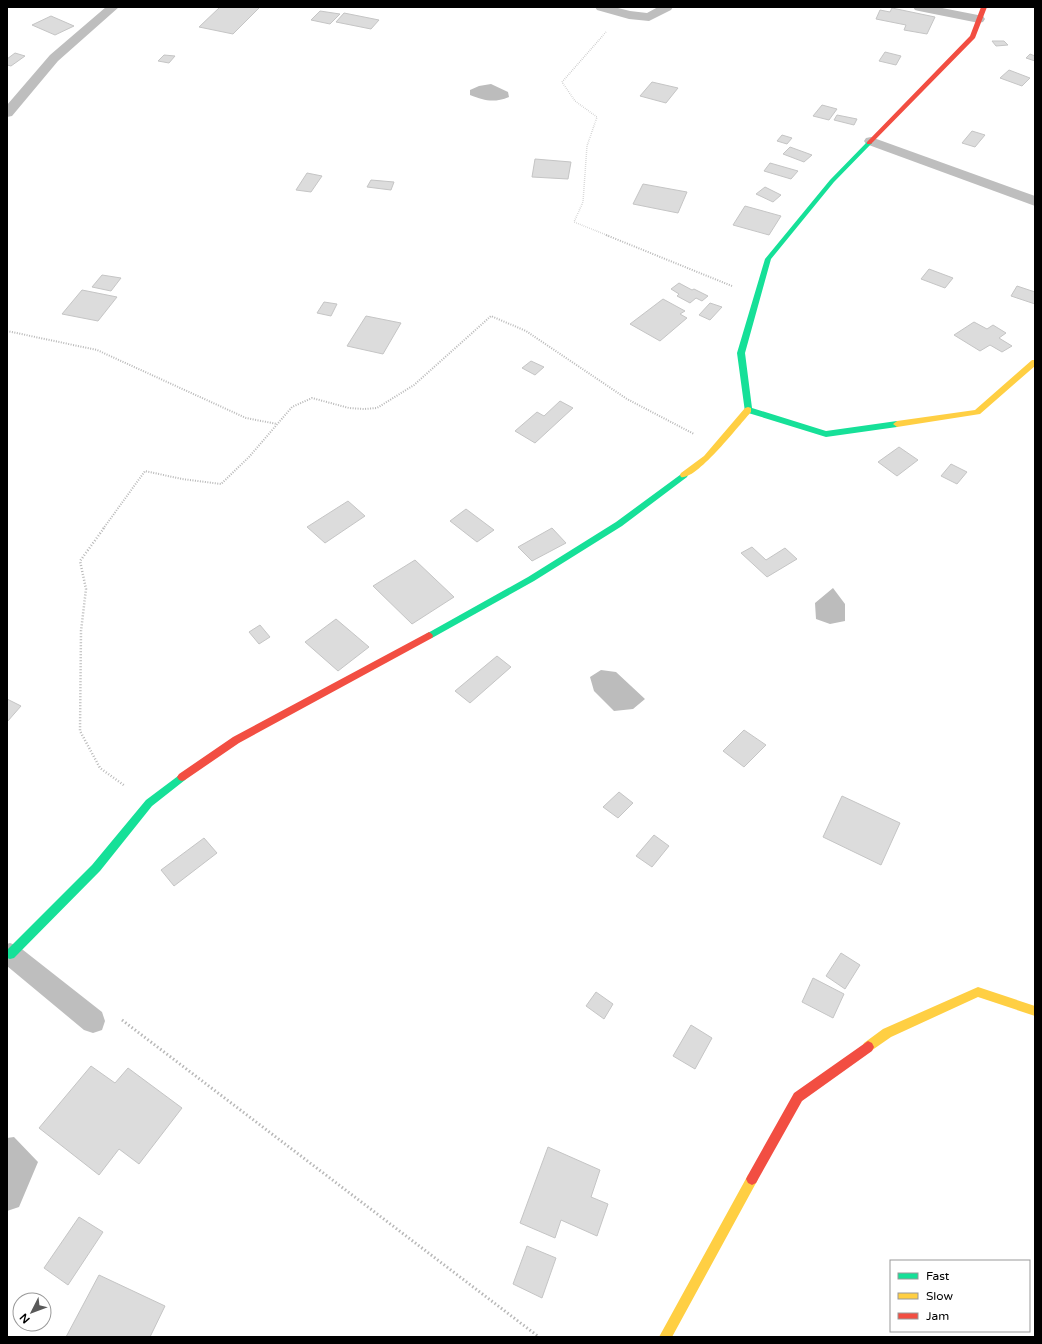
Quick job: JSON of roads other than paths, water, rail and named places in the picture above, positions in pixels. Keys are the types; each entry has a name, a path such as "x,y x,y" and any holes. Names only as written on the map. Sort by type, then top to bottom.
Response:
{"street":[{"path":"10,954 96,868 148,803 194,768 236,740 498,598 619,524 706,458 748,410 741,353 768,259 832,181 973,37 984,7"},
{"path":"871,141 1035,201"},
{"path":"748,410 826,434 977,412 1035,362"},
{"path":"665,1337 798,1097 887,1033 978,992 1035,1011"}],"lane":[{"path":"7,113 54,58 113,7"},
{"path":"601,7 618,12 649,17 668,7"},
{"path":"918,7 979,19"},
{"path":"10,954 93,1021"}]}
